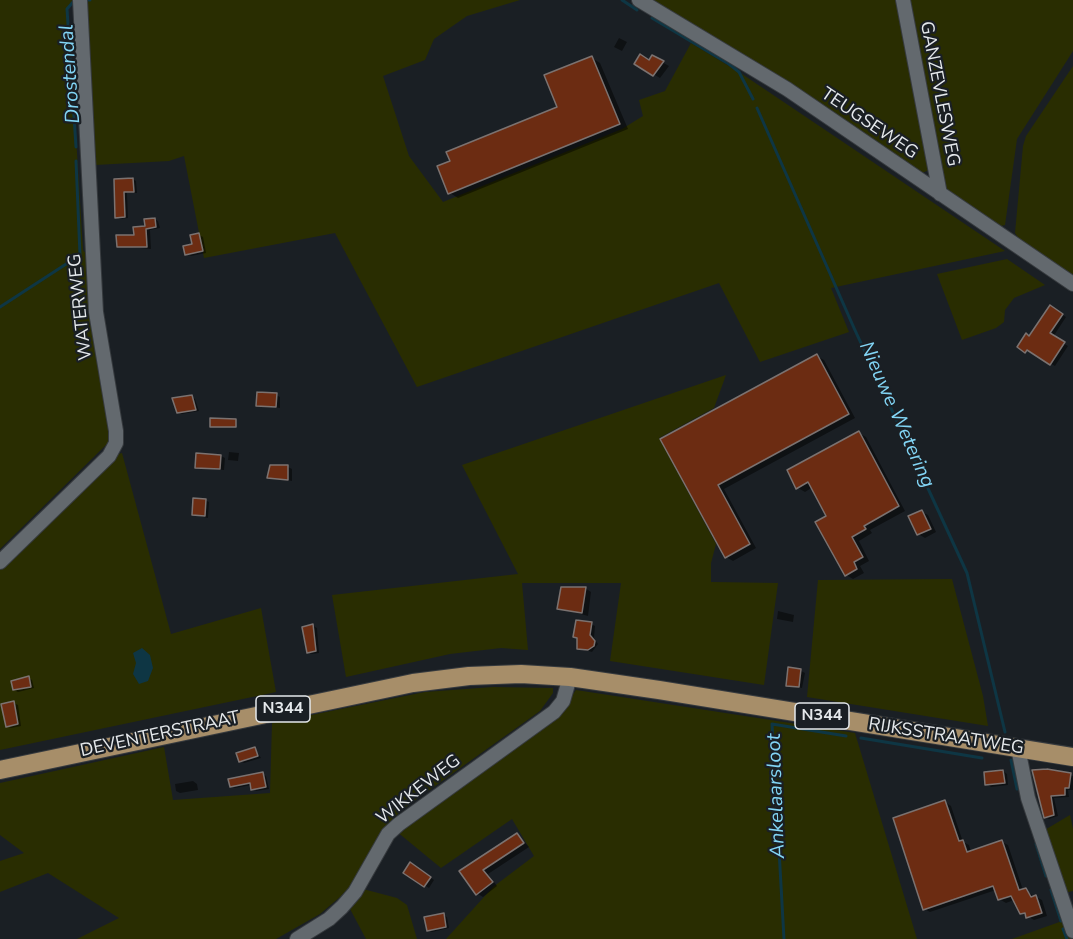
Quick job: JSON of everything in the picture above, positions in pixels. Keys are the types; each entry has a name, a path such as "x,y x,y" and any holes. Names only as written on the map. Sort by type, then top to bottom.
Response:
{"main road":[{"name":"DEVENTERSTRAAT","path":"0,770 414,683 480,676 570,677"},
{"name":"RIJKSSTRAATWEG","path":"570,677 1073,757"}],"street":[{"name":"WATERWEG","path":"0,562 109,456 116,443 116,431 96,312 80,0"},
{"name":"TEUGSEWEG","path":"639,0 787,89 1073,284"},
{"name":"GANZEVLESWEG","path":"903,0 940,194"},
{"name":"WIKKEWEG","path":"297,939 329,919 342,907 355,892 388,834 399,824 554,712 563,701 570,677"},
{"path":"1018,748 1028,798 1073,931"}],"green space":[{"path":"0,0 73,0 68,7 83,250 87,255 110,422 110,438 107,444 0,549"},
{"path":"520,0 467,16 434,39 425,60 383,76 409,156 443,202 622,129 643,116 639,100 665,91 691,43 742,74 1005,251 831,288 849,332 760,362 719,283 417,387 335,233 204,258 184,156 169,161 95,165 83,1"},
{"path":"647,0 897,0 929,170 922,173"},
{"path":"907,0 1073,0 1073,51 1017,139 1005,225 1001,226 945,188"},
{"path":"1073,66 1073,275 1019,239 1015,233 1023,146 1026,136"},
{"path":"1007,259 1045,285 1014,298 1005,310 1004,322 996,328 962,340 937,274"},
{"path":"726,375 714,408 659,438 716,544 711,563 711,582 778,583 764,685 610,661 621,583 522,583 528,650 501,648 450,654 346,677 332,595 518,574 462,465"},
{"path":"122,453 171,634 261,608 276,692 0,750 0,561 109,457"},
{"path":"952,579 983,696 988,726 807,697 818,580"},
{"path":"493,687 553,688 553,693 540,711 403,809 381,831 351,885 340,897 320,914 276,939 77,939 119,918 48,873 0,892 0,861 24,853 0,835 0,783 164,747 173,800 270,793 272,723 425,692"},
{"path":"576,690 855,733 917,939 446,939 493,887 534,856 512,819 441,868 396,831 565,705"},
{"path":"1070,815 1073,829 1073,891 1064,893 1043,831"},
{"path":"363,889 397,898 407,905 417,939 366,939 349,907"},
{"path":"1065,920 1071,939 1012,939"}],"water":[{"path":"142,648 150,655 153,668 148,681 139,684 133,674 136,663 133,653"}],"building":[{"path":"640,54 649,60 652,55 664,61 653,76 634,64"},
{"path":"592,56 620,124 448,194 437,166 450,161 446,152 557,107 544,75"},
{"path":"133,178 134,192 124,192 125,217 115,218 114,179"},
{"path":"155,218 156,227 146,229 147,247 117,247 116,235 134,235 133,227 145,226 144,219"},
{"path":"199,233 203,251 185,255 183,246 192,244 190,235"},
{"path":"1050,305 1063,314 1050,333 1065,342 1050,365 1027,350 1025,353 1017,347 1026,333 1029,336"},
{"path":"817,354 849,414 718,485 750,544 725,558 660,439"},
{"path":"257,392 277,393 276,407 256,406"},
{"path":"192,395 196,410 177,413 172,398"},
{"path":"210,418 236,419 236,427 210,427"},
{"path":"859,431 899,506 864,526 866,529 852,537 863,557 854,562 857,569 845,576 815,522 826,516 808,482 796,489 787,470"},
{"path":"196,453 221,455 220,469 195,468"},
{"path":"270,465 288,465 288,480 267,478"},
{"path":"193,498 206,499 205,516 192,515"},
{"path":"922,510 931,529 917,535 908,516"},
{"path":"561,587 586,587 582,613 557,609"},
{"path":"576,620 592,622 590,635 595,641 594,646 588,650 577,649 577,638 573,637"},
{"path":"313,624 316,651 307,653 302,627"},
{"path":"788,667 801,669 799,687 786,686"},
{"path":"29,676 31,687 13,690 11,681"},
{"path":"14,701 18,724 6,727 1,704"},
{"path":"255,747 258,756 239,762 236,753"},
{"path":"1047,769 1071,773 1069,788 1065,788 1065,795 1051,796 1054,815 1044,818 1032,770"},
{"path":"1003,770 1005,783 985,785 984,772"},
{"path":"263,772 266,787 251,790 250,783 230,787 228,779"},
{"path":"945,800 959,841 963,840 967,852 1002,840 1019,890 1026,888 1031,897 1036,895 1042,913 1026,918 1025,913 1020,914 1011,896 998,900 993,886 923,910 893,818"},
{"path":"517,833 524,843 483,870 493,882 476,895 459,871"},
{"path":"410,862 431,877 424,887 403,873"},
{"path":"444,913 446,927 427,931 424,917"}],"waterway":[{"name":"Nieuwe Wetering","path":"622,0 637,10"},
{"name":"Drostendal","path":"73,2 67,9 76,147"},
{"name":"Nieuwe Wetering","path":"652,18 739,72 753,99"},
{"name":"Nieuwe Wetering","path":"757,108 854,328 967,573 1005,732"},
{"name":"Drostendal","path":"0,307 80,255 76,161"},
{"name":"Ankelaarsloot","path":"784,939 772,724 846,736"},
{"name":"Ankelaarsloot","path":"861,738 982,758"},
{"name":"Nieuwe Wetering","path":"1011,760 1017,789"},
{"name":"Nieuwe Wetering","path":"1036,844 1046,876"},
{"name":"Nieuwe Wetering","path":"1051,890 1061,921"},
{"name":"Nieuwe Wetering","path":"1063,929 1067,939"}]}
